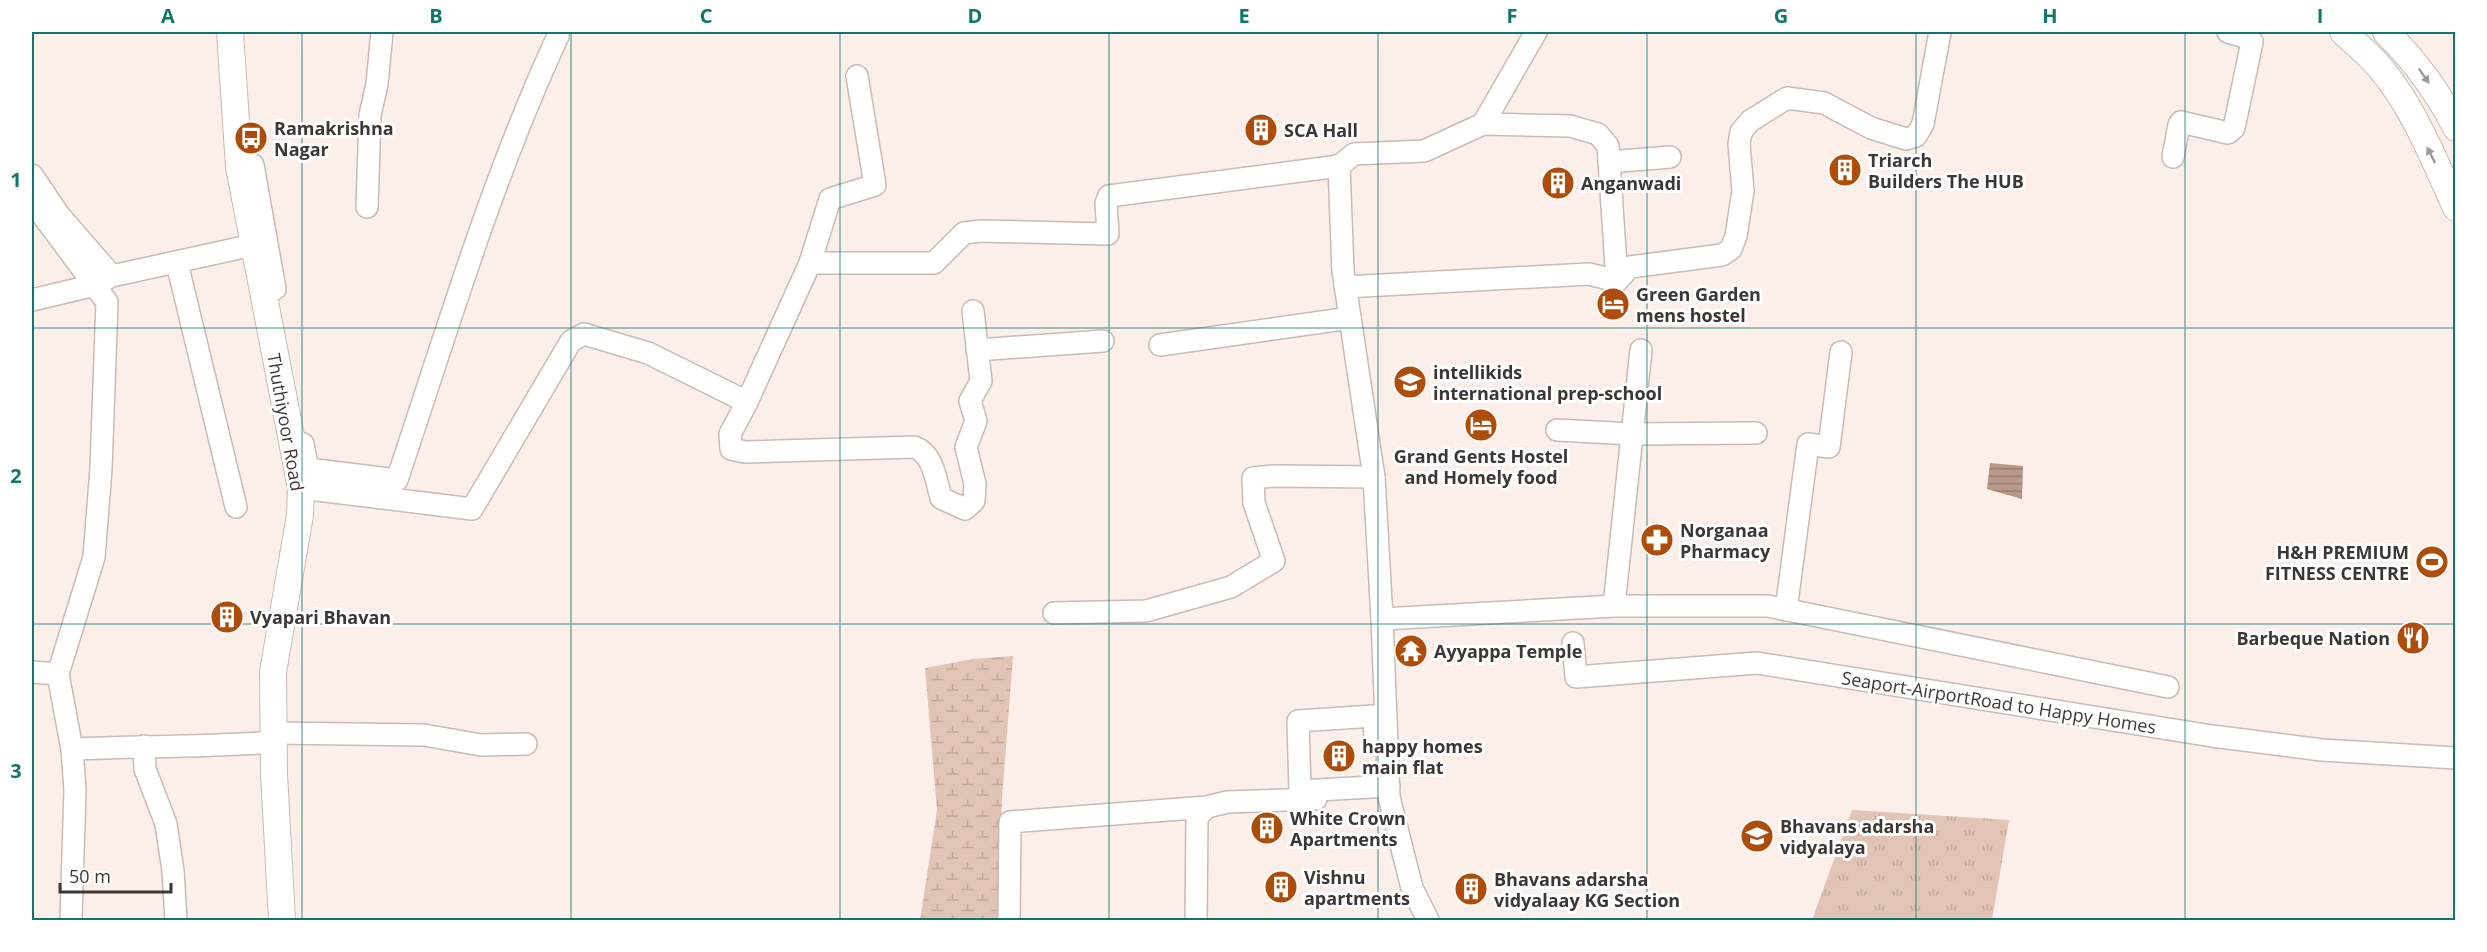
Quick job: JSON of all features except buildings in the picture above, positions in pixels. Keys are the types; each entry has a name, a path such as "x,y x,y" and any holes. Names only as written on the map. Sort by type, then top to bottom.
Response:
{"main road":[{"name":"Thuthiyoor Road","path":"230,32 239,167 301,488 300,515 273,672 282,921"},
{"path":"2343,32 2382,71 2408,110 2437,165 2456,208"},
{"path":"2386,32 2410,56 2442,100 2456,128"}],"street":[{"path":"367,207 370,115 377,84 382,32"},
{"path":"1484,124 1536,32"},
{"path":"1617,281 1630,267 1722,255 1731,249 1736,236 1743,191 1739,144 1741,132 1750,121 1787,98 1824,103 1872,128 1906,139 1916,136 1923,124 1940,32"},
{"path":"2173,157 2181,122 2228,133 2234,128 2252,42 2248,38 2228,32"},
{"path":"239,167 253,165 308,469 397,480 486,219 538,80 558,36"},
{"path":"857,75 874,185 830,199 810,263 747,402 730,434 731,449 745,452 914,447 922,450 931,463 942,498 965,508 974,501 975,484 966,447 976,422 970,401 981,381 973,311"},
{"path":"810,263 934,263 964,233 981,231 1108,234 1106,203 1109,196 1339,166 1354,154 1424,151 1484,124 1570,126 1598,134 1617,161 1627,253 1633,255 1691,247"},
{"path":"1617,161 1670,157"},
{"path":"1617,161 1617,281"},
{"path":"1339,166 1338,191 1346,287 1374,477 1382,619 1385,790"},
{"path":"32,175 103,280 107,302 101,469 94,557 58,674 72,749 75,834 71,921"},
{"path":"32,201 103,280"},
{"path":"32,300 103,280 253,245"},
{"path":"177,263 236,507"},
{"path":"1346,287 1589,274 1617,281"},
{"path":"1160,345 1350,318"},
{"path":"301,488 472,509 572,342 584,334 648,353 747,402"},
{"path":"977,350 1103,341"},
{"path":"1614,606 1641,350"},
{"path":"1786,610 1809,444 1828,447 1841,352"},
{"path":"1557,430 1632,434 1756,433"},
{"path":"1054,613 1146,611 1231,587 1274,561 1254,503 1253,478 1273,476 1374,477"},
{"path":"1382,619 1614,606 1768,606 2169,687"},
{"name":"Seaport-AirportRoad to Happy Homes","path":"1573,643 1576,677 1757,663 2212,736 2322,750 2456,758"},
{"path":"32,672 58,674"},
{"path":"1385,790 1300,791 1298,721 1374,716 1385,790 1412,888 1428,921"},
{"path":"72,749 216,746 274,737 424,735 481,745 526,744"},
{"path":"144,746 145,769 165,824 173,872 176,921"},
{"path":"1009,921 1010,822 1207,807 1227,802 1385,790"},
{"path":"1196,921 1197,817 1207,807"}],"green space":[{"path":"1013,656 1002,799 997,919 920,920 937,810 925,668 973,659"},
{"path":"1852,810 2009,820 1992,920 1812,920"}],"shaded area":[{"path":"1990,463 2023,466 2022,499 1987,489"}],"place":[{"name":"SCA Hall","path":"1261,130"},
{"name":"Ramakrishna Nagar","path":"251,138"},
{"name":"Triarch Builders The HUB","path":"1845,170"},
{"name":"Anganwadi","path":"1558,183"},
{"name":"Green Garden mens hostel","path":"1613,304"},
{"name":"intellikids international prep-school","path":"1410,382"},
{"name":"Grand Gents Hostel and Homely food","path":"1481,425"},
{"name":"Norganaa Pharmacy","path":"1657,540"},
{"name":"H&H PREMIUM FITNESS CENTRE","path":"2432,562"},
{"name":"Vyapari Bhavan","path":"227,617"},
{"name":"Barbeque Nation","path":"2413,638"},
{"name":"Ayyappa Temple","path":"1411,651"},
{"name":"happy homes main flat","path":"1339,756"},
{"name":"White Crown Apartments","path":"1267,828"},
{"name":"Bhavans adarsha vidyalaya","path":"1757,836"},
{"name":"Vishnu apartments","path":"1281,887"},
{"name":"Bhavans adarsha vidyalaay KG Section","path":"1471,889"}]}
